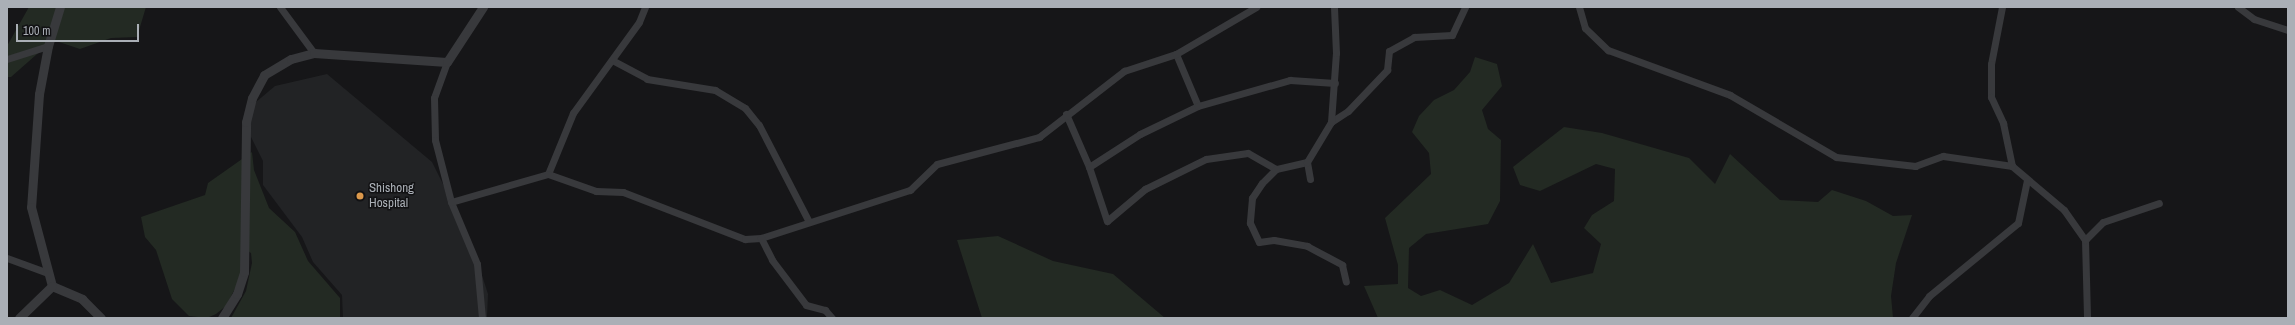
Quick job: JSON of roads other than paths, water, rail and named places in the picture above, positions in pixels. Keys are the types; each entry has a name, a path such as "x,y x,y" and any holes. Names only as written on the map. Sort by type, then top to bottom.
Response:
{"street":[{"path":"60,7 48,46 39,94 31,207 52,286 82,299 101,318"},
{"path":"280,7 314,53"},
{"path":"482,318 477,264 451,202 435,140 434,98 446,62 483,7"},
{"path":"548,174 573,113 639,22 645,7"},
{"path":"451,202 548,174 596,192 623,192 744,239 761,238 910,190 937,164 1039,137 1066,114 1124,71 1176,54 1256,7"},
{"path":"1310,179 1307,162 1331,122 1335,83 1334,7"},
{"path":"1331,122 1348,111 1387,70 1389,51 1414,37 1452,35 1465,7"},
{"path":"1579,7 1585,28 1608,50 1730,95 1836,157 1916,166 1943,156 2012,166 2064,210 2085,240 2087,318"},
{"path":"2002,7 1991,64 1991,97 2003,123 2012,166"},
{"path":"2238,7 2254,19 2288,30"},
{"path":"7,59 48,46"},
{"path":"222,318 237,294 244,272 246,122 252,98 264,75 291,59 314,53 446,62"},
{"path":"1176,54 1198,106"},
{"path":"612,60 648,79 715,90 745,108 758,125 809,222"},
{"path":"1089,167 1140,134 1198,106 1290,80 1335,83"},
{"path":"1066,114 1089,167 1107,221 1150,186 1206,159 1248,153 1276,169"},
{"path":"1307,162 1276,169 1252,198 1249,219 1254,236 1259,242 1274,240 1307,246 1342,265 1346,282"},
{"path":"1912,318 1929,296 2018,223 2027,180"},
{"path":"2085,240 2104,222 2160,203"},
{"path":"761,238 772,260 806,305 825,310 832,318"},
{"path":"7,258 48,273"},
{"path":"19,318 52,286"}],"place":[{"name":"Shishong Hospital","path":"360,196"}]}
